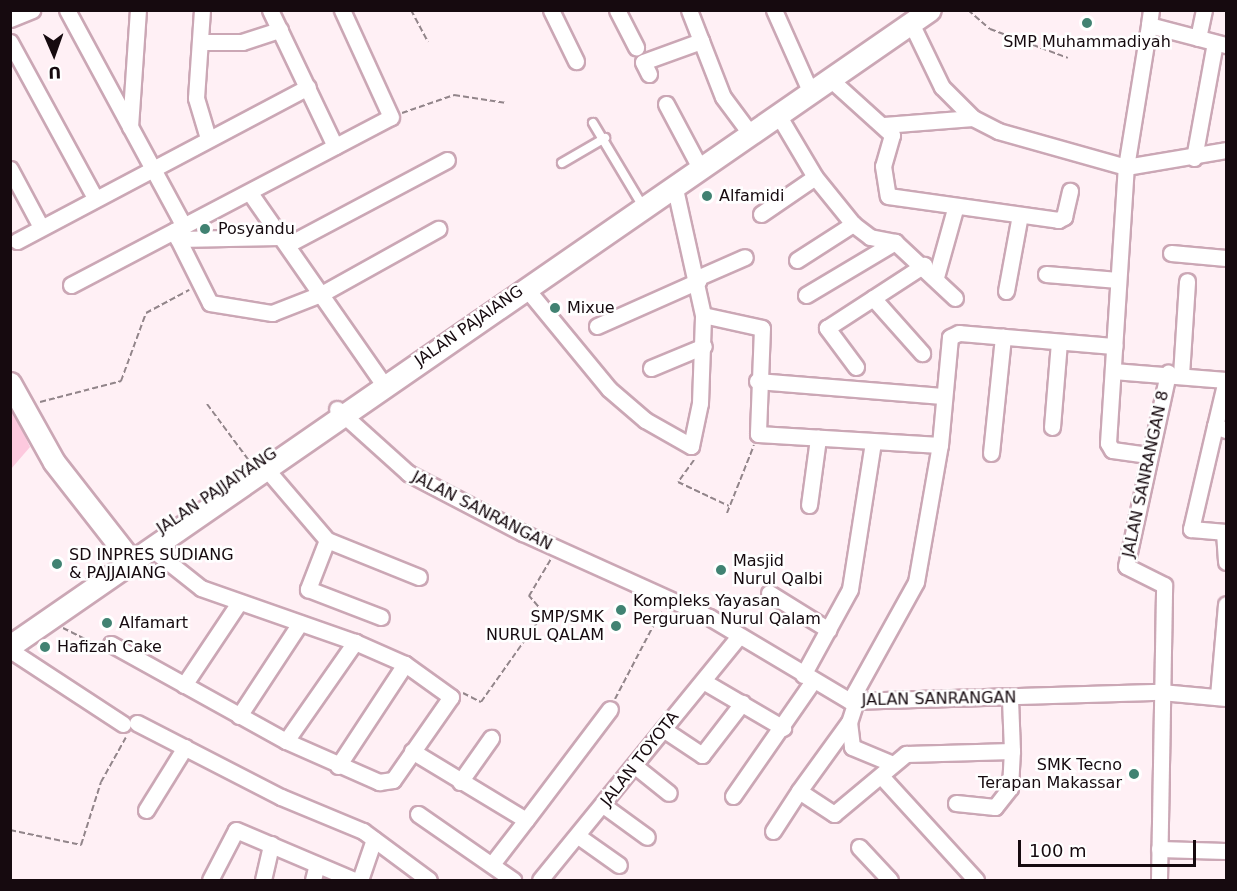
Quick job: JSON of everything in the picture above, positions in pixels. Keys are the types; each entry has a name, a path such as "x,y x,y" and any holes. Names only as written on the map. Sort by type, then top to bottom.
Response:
{"main road":[{"name":"JALAN PAJAIANG","path":"366,398 642,205 930,10"},
{"path":"10,383 54,462 129,558"},
{"name":"JALAN PAJJAIYANG","path":"10,630 129,558 366,398"},
{"path":"10,646 129,558 152,549 261,469"}],"street":[{"path":"10,19 32,10"},
{"path":"67,10 152,170 199,285 210,303 243,311 290,310 438,229"},
{"path":"130,128 138,10"},
{"path":"202,10 196,105 208,138"},
{"path":"270,10 335,146"},
{"path":"71,285 179,232 391,117 342,10"},
{"path":"551,10 576,61"},
{"path":"617,10 636,47"},
{"path":"689,10 723,97 749,132"},
{"path":"774,10 810,91"},
{"path":"1198,38 1204,10"},
{"path":"1148,455 1109,448 1125,167 1150,18 1198,38 1221,44 1194,158"},
{"path":"911,23 942,87 974,118 1013,137 1125,167 1194,158 1227,150"},
{"path":"200,42 242,42 280,30"},
{"path":"649,75 643,62 701,41"},
{"path":"10,42 95,198"},
{"path":"829,78 884,125 893,140 883,166 886,194 955,209 1062,219 1070,191"},
{"path":"17,241 308,87"},
{"path":"666,104 699,166"},
{"path":"777,113 815,177 853,224 870,237 895,242 924,265 955,298"},
{"path":"884,125 974,118"},
{"path":"179,232 283,241 447,160"},
{"path":"10,169 41,227"},
{"path":"760,214 815,177"},
{"path":"525,287 609,389 688,447 697,430 704,346 703,315 698,279 674,184"},
{"path":"250,193 323,293 384,385"},
{"path":"936,277 955,209"},
{"path":"1006,291 1020,215"},
{"path":"797,260 853,224"},
{"path":"806,295 895,242"},
{"path":"1171,253 1227,258"},
{"path":"597,326 745,257"},
{"path":"856,367 826,331 924,265"},
{"path":"1046,274 1118,280"},
{"name":"JALAN SANRANGAN 8","path":"1161,692 1164,585 1130,573 1126,566 1148,455 1174,374 1187,281"},
{"path":"873,298 922,353"},
{"path":"703,315 762,328 757,381 758,434 940,445"},
{"path":"893,764 855,751 849,722 853,701 914,591 940,445 942,396 950,337 1003,337 1114,346"},
{"path":"991,453 1003,337"},
{"path":"1052,428 1059,342"},
{"path":"651,368 704,346"},
{"path":"1113,371 1174,374 1227,380 1221,428 1184,528 1225,532 1227,562"},
{"path":"757,381 942,396"},
{"name":"JALAN SANRANGAN","path":"342,413 408,473 557,549 668,598 853,701 1161,692 1222,697"},
{"path":"809,505 818,438"},
{"path":"734,796 783,728 853,580 873,442"},
{"path":"261,469 327,540 419,577"},
{"path":"327,540 308,589 381,617"},
{"path":"111,644 286,741 338,766 389,783 451,697 405,664 356,642 238,604 201,588 152,549"},
{"path":"769,593 829,630"},
{"path":"184,685 238,604"},
{"path":"1222,697 1227,604"},
{"path":"239,716 300,623"},
{"name":"JALAN TOYOTA","path":"544,879 739,636"},
{"path":"286,741 356,642"},
{"path":"10,650 130,724 185,747 374,839 429,880"},
{"path":"338,766 405,664"},
{"path":"703,681 783,728"},
{"path":"1159,880 1161,692"},
{"path":"957,803 995,807 1010,788 1012,751 1010,698"},
{"path":"663,729 702,755 742,703"},
{"path":"492,864 610,709"},
{"path":"773,831 799,790 849,722"},
{"path":"460,782 491,738"},
{"path":"146,810 185,747"},
{"path":"799,790 834,814 893,764 912,753 1012,751"},
{"path":"412,752 526,820"},
{"path":"635,766 669,793"},
{"path":"881,776 976,880"},
{"path":"603,805 647,837"},
{"path":"418,814 513,880"},
{"path":"210,880 232,832 271,844 354,880"},
{"path":"578,836 619,865"},
{"path":"360,880 374,839"},
{"path":"263,880 271,844"},
{"path":"859,847 890,880"},
{"path":"1159,849 1227,851"},
{"path":"314,880 317,864"}],"lane":[{"path":"593,123 605,138 642,205"},
{"path":"562,163 605,138"}],"path":[{"path":"411,10 428,42"},
{"path":"968,10 990,29 1068,58"},
{"path":"391,117 453,95 506,103"},
{"path":"23,406 121,381 146,313 199,285"},
{"path":"207,404 261,469"},
{"path":"727,513 758,434"},
{"path":"688,447 698,454 678,483 729,506"},
{"path":"451,697 456,689 483,700 544,614 529,596 557,549"},
{"path":"610,709 668,598"},
{"path":"49,619 92,647 111,644"},
{"path":"10,831 81,844 101,782 130,724"}],"shaded area":[{"path":"10,403 30,447 11,469 10,469"}],"place":[{"name":"SMP Muhammadiyah","path":"1087,23"},
{"name":"Alfamidi","path":"707,196"},
{"name":"Posyandu","path":"205,229"},
{"name":"Mixue","path":"555,308"},
{"name":"SD INPRES SUDIANG & PAJJAIANG","path":"57,564"},
{"name":"Masjid Nurul Qalbi","path":"721,570"},
{"name":"Kompleks Yayasan Perguruan Nurul Qalam","path":"621,610"},
{"name":"Alfamart","path":"107,623"},
{"name":"SMP/SMK NURUL QALAM","path":"616,626"},
{"name":"Hafizah Cake","path":"45,647"},
{"name":"SMK Tecno Terapan Makassar","path":"1134,774"}]}
